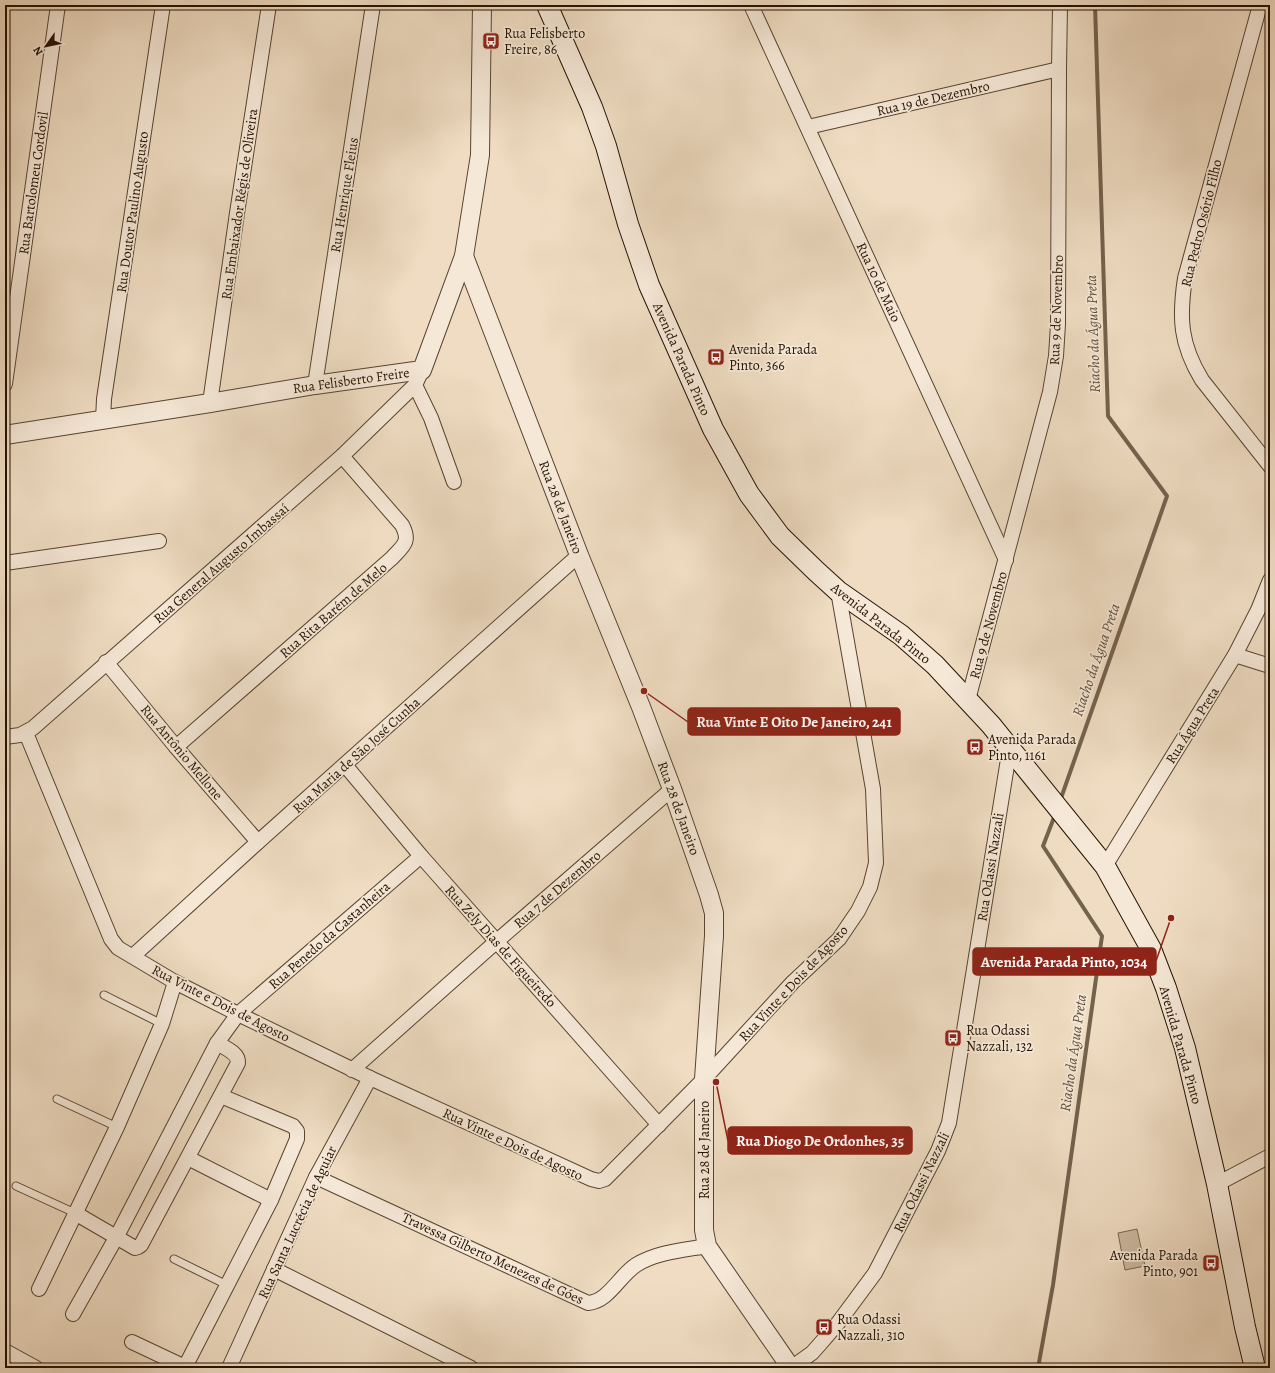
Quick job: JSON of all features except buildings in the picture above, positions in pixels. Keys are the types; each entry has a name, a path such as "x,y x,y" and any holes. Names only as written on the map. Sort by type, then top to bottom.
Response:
{"main road":[{"name":"Avenida Parada Pinto","path":"547,5 592,107 606,146 628,224 649,285 714,429 749,494 780,536 838,591 901,635 935,665 1010,747 1105,866 1151,949 1166,988 1185,1048 1217,1184 1245,1327 1256,1368"}],"street":[{"name":"Rua Bartolomeu Cordovil","path":"5,384 58,5"},
{"name":"Rua Doutor Paulino Augusto","path":"103,420 105,392 163,5"},
{"name":"Rua Embaixador Régis de Oliveira","path":"210,403 236,213 269,5"},
{"name":"Rua Henrique Fleius","path":"316,385 373,5"},
{"name":"Rua Felisberto Freire","path":"5,435 316,385 419,378 464,256 480,155 482,5"},
{"name":"Rua 10 de Maio","path":"751,5 1006,560"},
{"name":"Rua 9 de Novembro","path":"968,700 1050,392 1056,356 1058,316 1058,69 1060,5"},
{"name":"Rua Pedro Osório Filho","path":"1260,5 1185,278 1182,321 1184,342 1190,360 1196,371 1270,466"},
{"name":"Rua 19 de Dezembro","path":"808,127 1058,69"},
{"name":"Rua 28 de Janeiro","path":"464,256 579,555 642,707 709,895 714,913 714,936 704,1079 704,1230 707,1246 791,1368"},
{"name":"Rua General Augusto Imbassaí","path":"5,738 26,732 342,456 419,378"},
{"path":"419,378 431,418 454,482"},
{"name":"Rua Rita Barém de Melo","path":"176,747 392,558 403,546 406,539 406,533 402,526 342,456"},
{"path":"5,563 159,541"},
{"name":"Rua Maria de São José Cunha","path":"133,956 579,555"},
{"name":"Rua Água Preta","path":"1105,866 1235,655 1258,610 1270,580"},
{"name":"Rua Vinte e Dois de Agosto","path":"26,732 111,939 118,948 175,982 352,1070 591,1180 599,1181 605,1179 704,1079 793,982 839,939 858,911 870,887 876,863 873,789 838,591"},
{"path":"1235,655 1270,666"},
{"name":"Rua Antônio Mellone","path":"106,662 176,747 258,842"},
{"name":"Rua Odassi Nazzali","path":"791,1368 812,1353 820,1344 838,1323 875,1273 938,1151 949,1123 1010,747"},
{"name":"Rua Zely Dias de Figueiredo","path":"345,766 421,856 659,1124"},
{"name":"Rua 7 de Dezembro","path":"352,1070 497,941 672,789"},
{"name":"Rua Penedo da Castanheira","path":"73,1314 117,1236 217,1043 238,1014 421,856"},
{"path":"39,1289 116,1127 162,1024 175,982"},
{"path":"75,1214 117,1236 135,1248 141,1245 236,1068 238,1059 236,1056 217,1043"},
{"name":"Rua Santa Lucrécia de Aguiar","path":"231,1368 316,1177 370,1078"},
{"path":"132,1342 185,1367 271,1200 297,1139 297,1131 293,1126 222,1096"},
{"path":"1217,1184 1270,1156"},
{"path":"188,1158 271,1200"},
{"name":"Travessa Gilberto Menezes de Góes","path":"316,1177 588,1302 595,1302 601,1299 626,1272 648,1258 707,1246"},
{"path":"274,1269 471,1368"},
{"path":"5,1351 36,1368"}],"lane":[{"path":"104,995 162,1024"},
{"path":"57,1099 116,1127"},
{"path":"16,1186 75,1214"},
{"path":"174,1259 227,1285"}],"shaded area":[{"path":"1137,1229 1145,1266 1125,1270 1118,1233"}],"waterway":[{"name":"Riacho da Água Preta","path":"1060,801 1167,496 1108,416 1095,5"},
{"name":"Riacho da Água Preta","path":"1038,1368 1053,1285 1102,936 1043,846 1055,815"}],"place":[{"name":"Rua Felisberto Freire, 86","path":"491,41"},
{"name":"Avenida Parada Pinto, 366","path":"716,357"},
{"name":"Rua Vinte E Oito De Janeiro, 241","path":"644,691"},
{"name":"Avenida Parada Pinto, 1161","path":"975,747"},
{"name":"Avenida Parada Pinto, 1034","path":"1171,918"},
{"name":"Rua Odassi Nazzali, 132","path":"953,1038"},
{"name":"Rua Diogo De Ordonhes, 35","path":"716,1082"},
{"name":"Avenida Parada Pinto, 901","path":"1211,1263"},
{"name":"Rua Odassi Nazzali, 310","path":"824,1327"}]}
